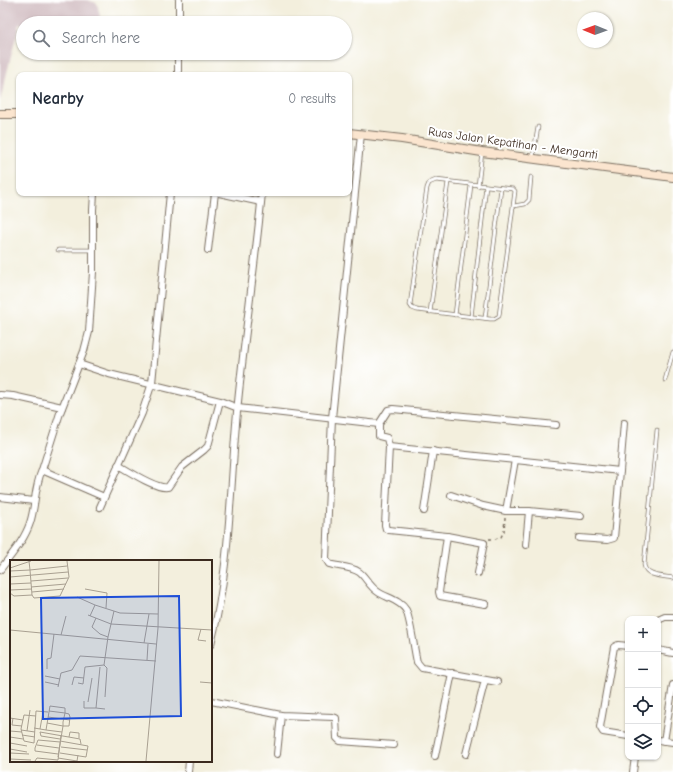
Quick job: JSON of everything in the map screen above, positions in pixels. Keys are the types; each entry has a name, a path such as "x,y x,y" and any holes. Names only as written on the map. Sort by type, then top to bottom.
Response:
{"main road":[{"path":"0,114 16,114"},
{"name":"Ruas Jalan Kepatihan - Menganti","path":"352,133 673,177"}],"street":[{"path":"178,16 179,0"},
{"path":"178,60 178,72"},
{"path":"352,186 361,134"},
{"path":"0,570 27,532 38,481 62,407 79,364 89,332 94,196"},
{"path":"100,507 142,413 152,383 170,196"},
{"path":"208,250 215,196"},
{"path":"232,196 261,202"},
{"path":"212,640 216,625 222,579 238,408 262,196"},
{"path":"351,196 332,418 326,559 329,564 334,566 351,568 360,572 369,585 378,592 402,604 408,615 417,662 422,668 497,682"},
{"path":"79,364 109,374 152,383 220,401 238,408 379,424"},
{"path":"0,395 13,396 62,407"},
{"path":"118,465 163,488 168,487 182,467 208,446 220,401"},
{"path":"478,573 484,543 447,536 386,529 388,447 387,438 379,436 379,424 388,410 393,410 556,425"},
{"path":"579,538 607,540 614,538 624,423"},
{"path":"388,447 620,471"},
{"path":"424,511 433,451"},
{"path":"506,511 515,460"},
{"path":"42,470 104,497"},
{"path":"451,495 483,506 506,511 529,511 581,516"},
{"path":"0,497 34,502"},
{"path":"526,544 529,511"},
{"path":"447,536 439,592 440,596 485,604"},
{"path":"661,619 673,617"},
{"path":"625,646 618,645 614,647 613,650 600,727 603,732 625,736"},
{"path":"661,651 673,653"},
{"path":"435,756 452,673"},
{"path":"466,754 484,680"},
{"path":"673,685 661,741 673,742"},
{"path":"212,701 281,715 333,717 336,718 337,738 340,740 394,745"},
{"path":"277,754 281,715"},
{"path":"634,772 635,760"},
{"path":"188,772 189,762"}],"lane":[{"path":"533,159 538,127"},
{"path":"478,186 482,152"},
{"path":"514,206 525,204 529,200 531,177"},
{"path":"432,181 478,186 514,190 514,206 500,316 494,319 471,317 430,312 412,308 410,302 429,183 432,181"},
{"path":"430,312 448,182"},
{"path":"455,315 472,185"},
{"path":"471,317 486,186"},
{"path":"485,318 501,188"},
{"path":"58,250 92,250"},
{"path":"665,380 673,352"},
{"path":"657,430 644,569 648,574 673,578"}],"path":[{"path":"484,543 486,539 501,537 504,531 506,511"}],"shaded area":[{"path":"0,0 87,0 97,3 100,16 16,16 16,36 0,101"}]}
